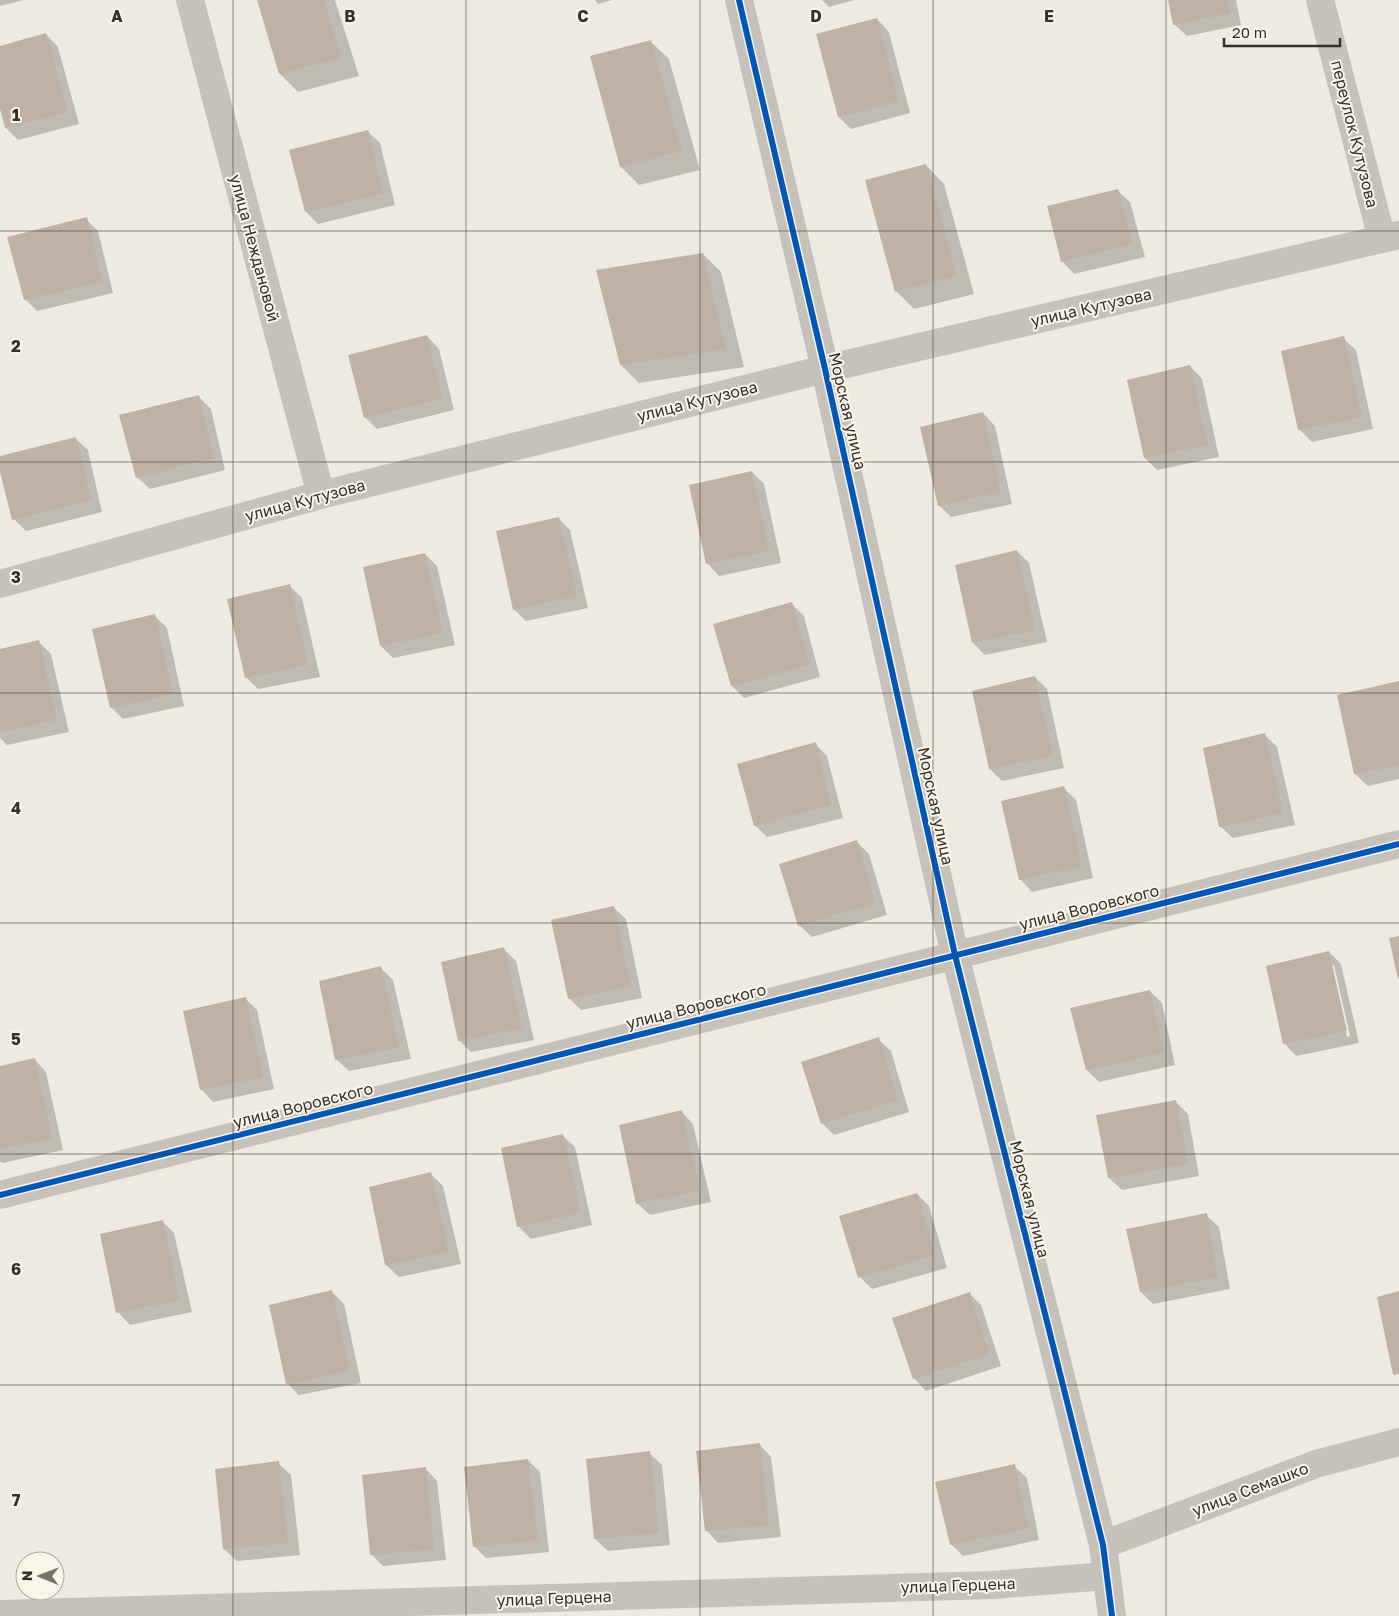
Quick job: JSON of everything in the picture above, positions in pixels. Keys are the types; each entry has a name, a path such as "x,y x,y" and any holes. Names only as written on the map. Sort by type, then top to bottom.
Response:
{"street":[{"name":"улица Неждановой","path":"190,0 321,495"},
{"name":"Морская улица","path":"739,0 825,369 955,955 1103,1545 1112,1616"},
{"name":"переулок Кутузова","path":"1320,0 1390,237"},
{"name":"улица Кутузова","path":"0,584 321,495 825,369 1390,237"},
{"name":"улица Воровского","path":"0,1195 1399,844"},
{"name":"улица Семашко","path":"1103,1545 1316,1464 1399,1442"},
{"name":"улица Герцена","path":"0,1614 992,1585 1107,1576"}],"building":[{"path":"257,0 324,0 341,58 279,74"},
{"path":"1168,0 1227,0 1230,13 1173,25"},
{"path":"877,18 899,101 838,117 816,34"},
{"path":"46,33 68,112 5,128 0,109 0,46"},
{"path":"651,40 682,151 620,167 590,56"},
{"path":"368,130 383,193 305,212 289,150"},
{"path":"926,164 957,276 895,292 865,180"},
{"path":"1118,189 1133,244 1061,262 1047,206"},
{"path":"87,217 102,281 24,300 7,237"},
{"path":"703,253 726,349 620,365 596,270"},
{"path":"427,335 442,398 364,418 348,355"},
{"path":"1344,336 1362,417 1298,430 1281,351"},
{"path":"1190,365 1208,445 1144,458 1127,380"},
{"path":"199,395 214,458 136,478 119,415"},
{"path":"983,412 1001,492 938,506 920,427"},
{"path":"76,437 91,500 12,520 0,472 0,456"},
{"path":"752,471 769,551 706,564 689,485"},
{"path":"559,517 577,596 513,610 496,531"},
{"path":"1017,550 1035,630 972,643 955,565"},
{"path":"425,553 443,633 380,646 363,567"},
{"path":"290,584 308,665 245,678 227,599"},
{"path":"792,602 809,665 731,686 713,624"},
{"path":"155,614 173,694 110,708 92,629"},
{"path":"39,640 57,720 0,732 0,649"},
{"path":"1035,676 1053,756 989,769 972,691"},
{"path":"1399,681 1399,765 1354,774 1337,695"},
{"path":"1265,733 1283,813 1219,827 1203,748"},
{"path":"816,742 831,805 754,826 737,764"},
{"path":"1064,786 1082,866 1019,880 1001,801"},
{"path":"857,840 875,903 798,926 779,864"},
{"path":"614,906 631,986 568,999 551,920"},
{"path":"1399,936 1399,978 1398,979 1389,938"},
{"path":"504,947 522,1028 458,1041 441,962"},
{"path":"1329,951 1347,1031 1283,1044 1266,966"},
{"path":"381,966 399,1047 335,1060 319,981"},
{"path":"1150,990 1164,1053 1086,1070 1070,1008"},
{"path":"246,997 263,1077 200,1090 183,1011"},
{"path":"879,1037 898,1100 821,1124 801,1062"},
{"path":"35,1058 52,1138 0,1149 0,1066"},
{"path":"1176,1100 1188,1164 1108,1178 1096,1115"},
{"path":"682,1110 700,1190 636,1204 619,1125"},
{"path":"563,1134 581,1213 517,1227 501,1148"},
{"path":"431,1172 449,1252 385,1265 369,1187"},
{"path":"917,1193 935,1255 858,1278 839,1216"},
{"path":"1207,1213 1218,1277 1140,1292 1126,1229"},
{"path":"163,1220 180,1300 116,1313 100,1234"},
{"path":"332,1290 350,1371 286,1384 269,1305"},
{"path":"1399,1291 1399,1374 1393,1375 1377,1297"},
{"path":"970,1292 989,1354 913,1379 892,1318"},
{"path":"760,1443 769,1525 705,1531 696,1451"},
{"path":"650,1451 659,1533 594,1539 586,1459"},
{"path":"528,1459 538,1540 473,1547 464,1467"},
{"path":"279,1461 288,1543 223,1549 215,1469"},
{"path":"1015,1464 1028,1528 950,1545 935,1482"},
{"path":"426,1467 434,1549 370,1555 362,1475"}],"cycle path":[{"path":"739,0 825,369 955,955 1103,1545 1112,1616"},
{"path":"0,1195 1399,844"}]}
